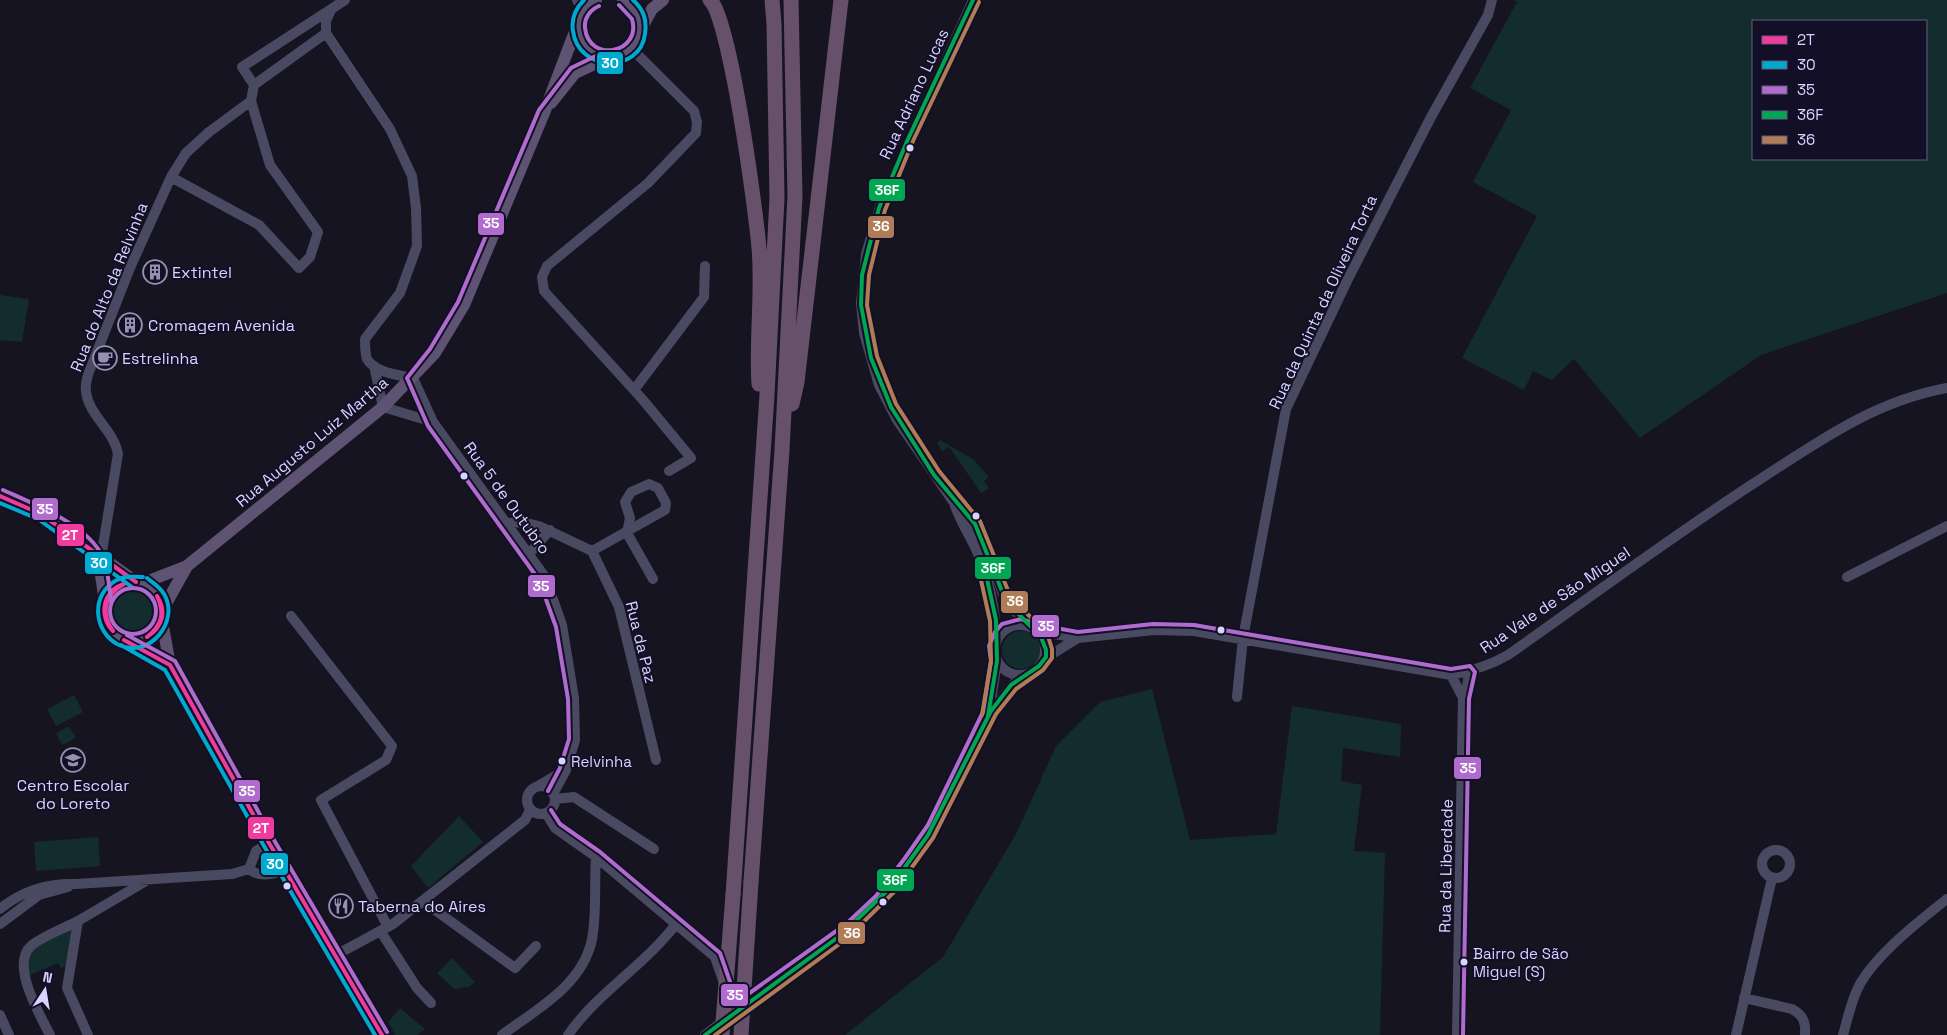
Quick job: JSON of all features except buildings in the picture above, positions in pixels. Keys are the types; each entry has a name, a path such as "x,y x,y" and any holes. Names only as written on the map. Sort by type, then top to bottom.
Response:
{"highway":[{"path":"710,0 716,5 726,40 751,177 759,249 758,368 763,448"},
{"path":"722,1035 763,448 777,198 772,0"},
{"path":"741,1035 782,450 795,196 791,0"},
{"path":"782,450 797,382 841,0"}],"main road":[{"path":"596,0 579,10 578,31 581,42 588,50 607,58"},
{"path":"623,0 636,12 640,31"},
{"path":"632,48 652,9 663,0"},
{"name":"Rua Augusto Luiz Martha","path":"139,582 187,566 383,406 434,353 464,305 544,113 579,10"},
{"name":"Rua Augusto Luiz Martha","path":"544,113 575,73 607,58 616,58 632,48"},
{"path":"0,496 41,514 72,534 97,555 153,589 160,598 170,665 285,871 382,1035"},
{"path":"97,555 107,625 114,634 170,665"},
{"name":"Rua Augusto Luiz Martha","path":"162,615 187,566"},
{"path":"105,602 117,587 139,582"},
{"path":"124,640 136,641 147,638 156,631 162,615"}],"street":[{"path":"254,85 242,67 345,0"},
{"name":"Rua da Quinta da Oliveira Torta","path":"1237,696 1243,638 1286,409 1347,281 1430,117 1488,14 1492,0"},
{"name":"Rua Adriano Lucas","path":"974,1 881,204 866,254 860,303 864,333 879,385 897,420 952,500 974,546 989,585 996,620 996,642"},
{"path":"331,10 326,21 326,33 390,129 412,176 416,208 417,246 400,293 365,338 367,358 374,366 392,374 412,378"},
{"path":"171,177 259,225 299,268 310,257 318,232 270,165 251,101 254,85 326,33"},
{"path":"632,48 694,111 698,122 696,133 648,183 547,266 542,277 544,291 634,390 691,458 669,471"},
{"name":"Rua do Alto da Relvinha","path":"97,555 118,454 113,438 88,402 85,389 88,372 130,268 171,177 186,153 209,132 251,101"},
{"path":"634,390 704,297 705,266"},
{"path":"374,366 383,406 433,422"},
{"name":"Rua 5 de Outubro","path":"412,378 433,422 545,577 562,625 574,698 575,740 566,770 554,796"},
{"name":"Rua Vale de São Miguel","path":"1033,629 1078,638 1154,630 1194,632 1243,638 1451,674 1469,672 1488,666 1508,655 1701,518 1839,429 1867,413 1916,394 1947,388"},
{"path":"507,523 522,522 550,530 592,551 627,533 665,510 666,503 658,488 649,484 631,492 625,502 630,518 627,533 653,579"},
{"name":"Rua Adriano Lucas","path":"952,500 968,514 984,542 1006,602 1033,629"},
{"path":"1847,576 1947,526"},
{"path":"528,554 550,530"},
{"name":"Rua da Paz","path":"592,551 619,606 656,760"},
{"path":"291,616 392,746 386,760 321,800 385,929 417,988 431,1003"},
{"path":"704,1035 850,929 874,906 910,862 933,828 989,714 1021,676 1035,671 1044,659 1045,644 1033,629 1021,625 1006,629 996,642 997,661 989,714"},
{"name":"Rua Vale de São Miguel","path":"1044,659 1078,638"},
{"path":"997,661 1007,672 1021,676"},
{"name":"Rua da Liberdade","path":"1458,1035 1462,698 1467,687 1469,672"},
{"name":"Rua da Liberdade","path":"1451,674 1462,698"},
{"path":"336,955 385,929 424,902 525,820 530,810 527,796 533,788 566,770"},
{"path":"538,786 544,787 554,796 574,797 654,849"},
{"path":"530,810 540,815 546,814 553,808 554,796"},
{"path":"546,814 554,828 596,858 714,957 734,1012"},
{"path":"249,869 256,851 269,843"},
{"path":"502,1035 571,982 583,965 592,938 596,858"},
{"path":"2,904 37,887 55,883 76,884 149,880 232,874 249,869 258,874 267,875 285,871"},
{"path":"1736,1035 1772,878"},
{"path":"50,1035 24,979 23,966 25,955 30,946 149,880"},
{"path":"0,924 39,894 76,884"},
{"path":"1843,1035 1852,1000 1868,972 1913,927 1947,899"},
{"path":"424,902 515,968 536,946"},
{"path":"78,921 66,979 67,988 88,1035"},
{"path":"568,1035 579,1019 601,995 659,946 676,924"},
{"path":"1744,998 1799,1012 1804,1020 1805,1035"},
{"path":"0,1015 9,1035"}],"green space":[{"path":"1513,0 1947,0 1947,293 1761,355 1640,438 1574,359 1552,380 1533,371 1524,390 1462,358 1537,216 1473,182 1511,110 1470,88 1517,2"},
{"path":"0,295 29,299 22,342 0,340"},
{"path":"940,440 973,459 989,477 984,481 989,488 981,493 949,447 942,451 937,443"},
{"path":"134,587 143,589 151,594 156,602 158,611 156,620 151,628 143,633 134,635 125,633 117,628 112,620 110,611 112,602 117,594 125,589"},
{"path":"1021,631 1035,636 1040,650 1035,664 1021,669 1007,664 1002,650 1007,636"},
{"path":"1152,689 1190,840 1276,834 1292,706 1401,724 1400,757 1343,748 1341,781 1362,785 1354,851 1385,853 1380,1035 845,1035 943,957 1016,834 1056,746 1100,702"},
{"path":"74,695 83,712 56,726 47,709"},
{"path":"69,726 76,738 62,745 56,733"},
{"path":"459,816 483,842 428,888 411,866"},
{"path":"98,837 100,866 36,871 34,842"},
{"path":"73,928 66,966 61,968 58,963 28,976 27,956 32,949"},
{"path":"452,958 475,982 469,987 454,989 437,973"},
{"path":"400,1008 425,1029 417,1035 395,1035 388,1022"}],"transit line":[{"name":"30","path":"584,0 573,18 573,31 577,45 597,61 609,63 621,61 632,56 641,47 646,24 642,11 633,0"},
{"name":"36F","path":"705,1035 841,935 890,888 928,835 991,711 1011,685 1039,666 1046,657 1046,650 1041,637 1006,601 975,524 934,475 891,407 871,358 861,305 862,275 879,208 908,139 973,0"},
{"name":"36","path":"715,1035 845,940 894,892 933,838 996,714 1016,689 1043,670 1052,658 1052,649 1047,633 1011,598 980,521 939,471 896,404 877,356 867,305 869,275 885,210 913,141 979,2"},
{"name":"35","path":"599,6 590,12 585,28 589,39 595,47 604,50 614,50 623,46 629,40 633,31 632,19 619,5"},
{"name":"35","path":"548,791 560,768 569,739 568,699 556,627 539,580 428,426 407,378 430,349 458,302 539,110 571,68 604,52"},
{"name":"35","path":"3,490 56,515 82,532 92,542 100,552 105,564 111,601"},
{"name":"2T","path":"0,496 41,514 136,582"},
{"name":"30","path":"0,503 38,519 132,587"},
{"name":"30","path":"143,577 120,578 108,586 102,594 98,613 100,622 110,639 119,645 130,648 141,647 151,642 165,626 168,605 164,594 147,578"},
{"name":"36F","path":"987,579 996,620 997,661 988,716"},
{"name":"36","path":"981,580 990,621 991,661 982,715"},
{"name":"2T","path":"113,631 105,618 105,604 111,592 124,584"},
{"name":"2T","path":"113,631 107,617 106,604 112,593 124,584"},
{"name":"35","path":"128,588 138,588 152,598 156,611 152,624 146,630 138,634 128,634 114,624 110,616 110,606 120,592 128,588"},
{"name":"2T","path":"147,637 156,628 161,618 161,608 157,596"},
{"name":"2T","path":"147,637 157,628 162,618 162,607 157,596"},
{"name":"35","path":"551,810 560,824 600,852 720,953 737,1002 846,924 876,896 905,858 928,825 983,712 991,661 989,646 995,632 1002,624 1021,619 1039,625 1078,632 1153,624 1194,625 1451,669 1470,666 1475,672 1469,699 1463,1035"},
{"name":"35","path":"127,635 175,661 274,840 387,1032"},
{"name":"2T","path":"124,640 170,665 269,843 382,1035"},
{"name":"30","path":"121,645 165,670 264,846 375,1035"}],"place":[{"name":"Extintel","path":"155,272"},
{"name":"Cromagem Avenida","path":"130,325"},
{"name":"Estrelinha","path":"105,358"},
{"name":"Centro Escolar do Loreto","path":"73,760"},
{"name":"Relvinha","path":"562,761"},
{"name":"Taberna do Aires","path":"341,906"},
{"name":"Bairro de São Miguel (S)","path":"1464,962"}]}
